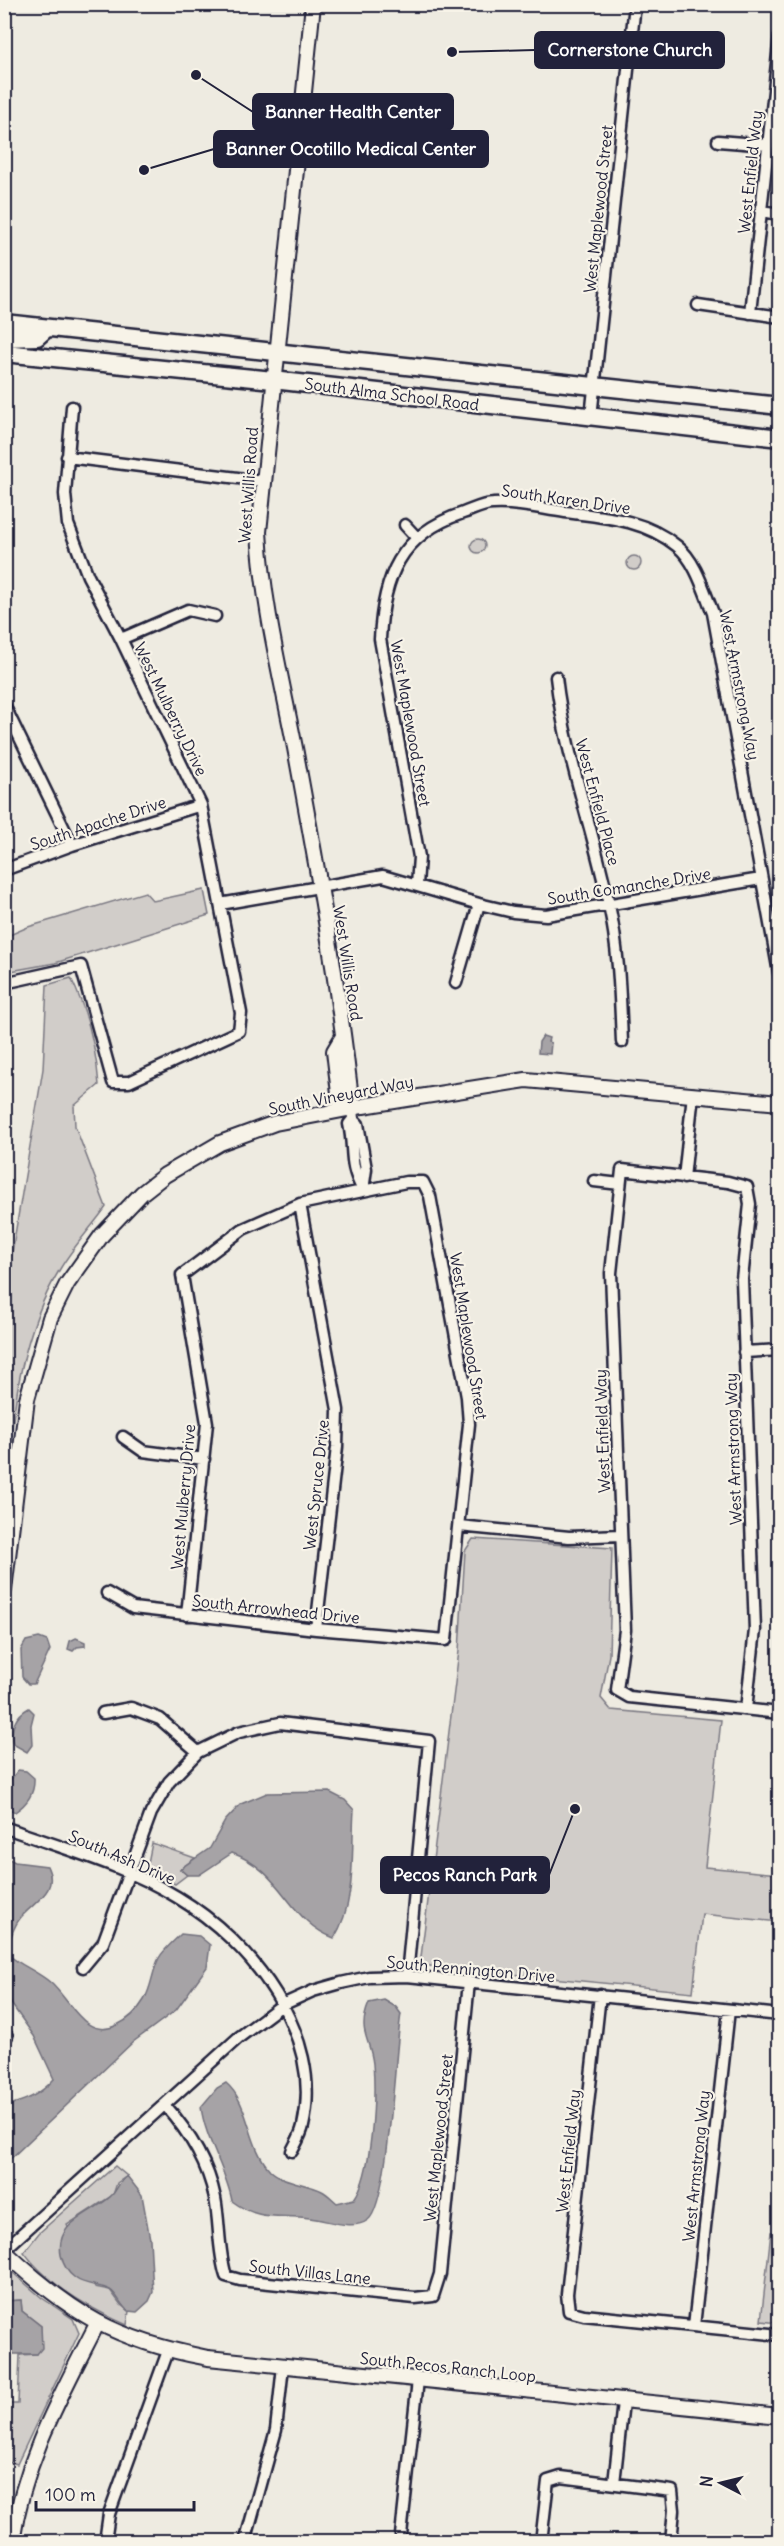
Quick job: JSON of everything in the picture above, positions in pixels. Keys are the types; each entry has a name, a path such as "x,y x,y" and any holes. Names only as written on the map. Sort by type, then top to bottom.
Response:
{"main road":[{"name":"South Alma School Road","path":"4,323 780,406"},
{"path":"4,338 37,337 47,328"},
{"name":"South Alma School Road","path":"4,353 273,380 780,438"}],"street":[{"name":"West Willis Road","path":"313,4 259,532 264,593 296,755 343,1036 333,1051 349,1112 358,1124 366,1169 363,1190"},
{"name":"West Maplewood Street","path":"591,417 635,4"},
{"name":"West Enfield Way","path":"750,313 780,34"},
{"path":"718,141 768,145"},
{"path":"761,211 780,214"},
{"path":"698,305 780,317"},
{"name":"West Mulberry Drive","path":"4,983 81,966 112,1082 129,1082 239,1031 241,1013 201,804 88,576 68,524 65,494 72,407"},
{"path":"67,457 263,481"},
{"name":"South Karen Drive","path":"394,568 417,538 440,521 492,503 623,519 653,531 678,547"},
{"path":"405,525 417,538"},
{"name":"West Armstrong Way","path":"678,547 698,574 713,613 780,978"},
{"name":"West Maplewood Street","path":"394,568 382,603 380,639 419,857 417,885"},
{"path":"121,639 188,610 215,616"},
{"name":"West Enfield Place","path":"556,677 568,752 610,906 618,960 622,1042"},
{"path":"4,705 72,845"},
{"name":"South Apache Drive","path":"4,870 72,845 201,804"},
{"name":"South Comanche Drive","path":"220,904 383,876 478,904 513,912 546,915 761,879"},
{"path":"456,982 478,904"},
{"name":"South Vineyard Way","path":"4,1590 27,1399 37,1357 50,1318 67,1284 113,1222 165,1174 220,1143 275,1123 526,1080 780,1103"},
{"path":"684,1178 693,1094"},
{"name":"West Enfield Way","path":"684,1178 622,1170 620,1184 611,1273 625,1629 617,1690 629,1697 746,1709"},
{"name":"West Armstrong Way","path":"684,1178 747,1187 750,1204 742,1279 755,1630 746,1709"},
{"path":"594,1181 620,1184"},
{"name":"West Maplewood Street","path":"363,1190 406,1182 423,1182 430,1196 467,1396 469,1424 446,1640"},
{"path":"300,1204 363,1190"},
{"name":"West Mulberry Drive","path":"187,1615 207,1423 182,1275 243,1229 300,1204"},
{"name":"West Spruce Drive","path":"300,1204 338,1410 316,1629"},
{"path":"744,1352 780,1350"},
{"path":"123,1437 143,1451 204,1459"},
{"path":"459,1526 569,1537 621,1535"},
{"name":"South Arrowhead Drive","path":"107,1593 133,1608 316,1629 446,1640"},
{"path":"103,1713 131,1708 160,1719 198,1752"},
{"path":"746,1709 780,1713"},
{"path":"83,1967 103,1942 151,1814 169,1782 198,1752 239,1732 279,1723 429,1741 406,1976"},
{"name":"South Ash Drive","path":"4,1827 129,1874 177,1897 218,1927 248,1956 282,2005 301,2049 307,2088 303,2127 292,2151"},
{"name":"South Pennington Drive","path":"4,2251 238,2038 282,2005 313,1991 369,1977 406,1976 780,2015"},
{"name":"West Maplewood Street","path":"433,2296 440,2274 469,1982"},
{"name":"West Enfield Way","path":"600,1995 567,2294 570,2311 694,2326"},
{"name":"West Armstrong Way","path":"694,2326 729,2010"},
{"name":"South Villas Lane","path":"165,2105 186,2129 215,2196 221,2260 226,2276 240,2280 415,2298 433,2296"},
{"path":"4,2251 40,2285 96,2324 33,2455 17,2509 12,2541"},
{"name":"South Pecos Ranch Loop","path":"96,2324 168,2351 283,2366 780,2416"},
{"path":"694,2326 780,2335"},
{"path":"105,2541 109,2514 168,2351"},
{"path":"245,2541 276,2430 283,2366"},
{"path":"401,2535 418,2380"},
{"path":"614,2483 623,2402"},
{"path":"541,2541 548,2481 561,2477 672,2491 674,2510 671,2541"}],"shaded area":[{"path":"475,539 481,539 485,546 481,553 475,553 471,549 471,543"},
{"path":"631,556 637,556 641,563 637,570 631,570 627,566 627,560"},
{"path":"204,890 209,915 55,963 5,972 5,937 28,927 145,892 153,901"},
{"path":"71,978 90,1030 99,1085 74,1106 75,1126 106,1207 60,1269 35,1321 15,1404 5,1489 5,1294 43,1069 47,985"},
{"path":"543,1036 549,1038 548,1042 551,1043 550,1054 538,1053 539,1042"},
{"path":"473,1539 612,1548 609,1655 601,1698 611,1710 721,1720 705,1867 779,1874 779,1922 702,1914 693,1992 420,1965 459,1651 465,1551"},
{"path":"39,1638 47,1641 50,1650 34,1684 28,1684 22,1677 21,1650 26,1641"},
{"path":"76,1638 85,1642 85,1646 77,1647 73,1651 68,1649 70,1641"},
{"path":"29,1708 34,1713 31,1725 32,1745 27,1752 13,1744 12,1733 17,1719"},
{"path":"18,1770 26,1771 34,1778 34,1783 29,1798 15,1812 5,1807 5,1787"},
{"path":"329,1792 345,1800 354,1810 350,1893 341,1924 334,1938 306,1920 263,1871 232,1853 199,1875 187,1875 180,1869 210,1848 225,1821 241,1804 267,1793"},
{"path":"152,1843 195,1858 180,1869 187,1875 175,1884 147,1868"},
{"path":"5,1857 15,1862 47,1866 50,1874 50,1882 45,1894 17,1923 6,1953 51,1983 80,2017 96,2028 106,2029 117,2025 136,2011 147,1995 159,1958 181,1934 199,1936 210,1945 207,1967 176,2010 133,2042 5,2164 5,2106 32,2097 54,2079 34,2036 5,1995"},
{"path":"384,2000 396,2007 401,2014 386,2157 375,2208 368,2220 348,2225 310,2218 261,2215 242,2208 232,2201 203,2119 201,2107 217,2088 226,2083 240,2102 257,2149 270,2170 282,2178 316,2188 337,2203 354,2199 365,2172 373,2114 373,2064 364,2021 369,2003"},
{"path":"115,2166 127,2176 117,2183 113,2195 67,2225 95,2287 110,2290 121,2305 129,2311 127,2325 71,2295 45,2275 24,2252 39,2233"},
{"path":"127,2176 142,2195 150,2239 153,2292 149,2301 137,2312 128,2311 110,2290 75,2278 66,2268 61,2255 63,2235 69,2227 110,2197"},
{"path":"771,2232 779,2233 779,2323 761,2321"},
{"path":"5,2266 42,2298 73,2319 79,2333 17,2464 5,2460 4,2395 7,2404 18,2404 20,2355 37,2354 41,2326 22,2311 21,2300 5,2301"},
{"path":"21,2300 22,2311 41,2326 42,2348 37,2354 7,2354 5,2301"}],"place":[{"name":"Cornerstone Church","path":"452,52"},
{"name":"Banner Health Center","path":"196,75"},
{"name":"Banner Ocotillo Medical Center","path":"144,170"},
{"name":"Pecos Ranch Park","path":"575,1809"}]}
